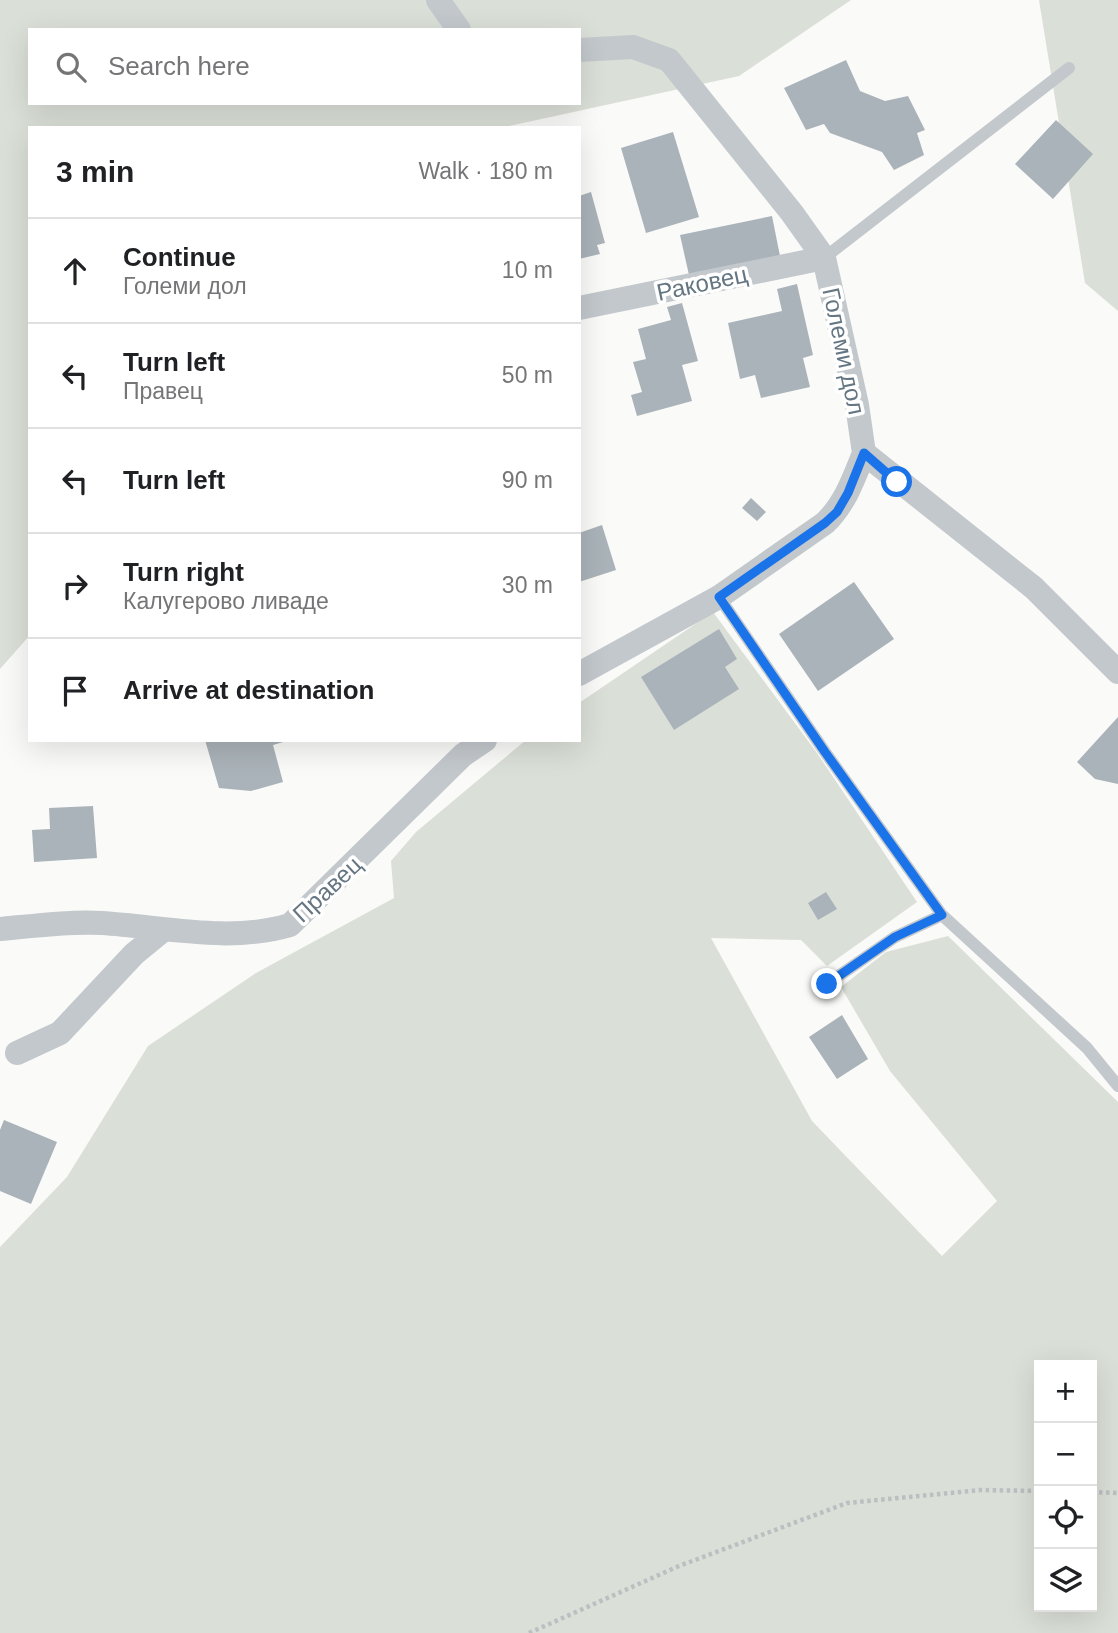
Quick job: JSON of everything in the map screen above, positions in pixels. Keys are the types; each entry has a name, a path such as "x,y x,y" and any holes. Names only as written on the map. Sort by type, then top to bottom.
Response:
{"street":[{"path":"438,0 458,28"},
{"name":"Големи дол","path":"581,50 633,47 669,60 792,213 824,258 864,453"},
{"name":"Раковец","path":"581,309 824,258"},
{"path":"581,673 719,597 831,518 848,493 864,453 1034,588 1118,672"},
{"name":"Правец","path":"0,929 100,923 163,931 267,932 290,925 454,748 477,742"},
{"path":"17,1053 60,1033 134,954 163,931"}],"lane":[{"path":"824,258 1069,68"},
{"path":"719,597 825,752 942,915 1087,1048 1118,1086"},
{"path":"827,984 895,937 942,915"}],"path":[{"path":"529,1633 679,1566 847,1503 981,1490 1034,1491"},
{"path":"1097,1492 1118,1493"}],"shaded area":[{"path":"0,0 851,0 739,76 509,126 28,126 28,637 0,669"},
{"path":"1039,0 1118,0 1118,311 1085,283"},
{"path":"713,612 817,753 917,902 827,966 801,940 711,938 812,1121 942,1256 997,1201 890,1071 841,987 886,952 948,936 1118,1102 1118,1633 0,1633 0,1247 67,1177 148,1046 256,973 394,898 391,861 416,832 524,742 581,742 581,702"}],"building":[{"path":"846,60 860,91 885,101 908,96 925,130 917,133 924,155 894,170 882,152 830,133 824,124 806,130 784,88"},
{"path":"1056,120 1093,154 1053,199 1015,164"},
{"path":"673,132 699,217 646,233 621,148"},
{"path":"591,192 605,243 597,245 600,254 581,259 581,195"},
{"path":"772,216 780,256 689,275 680,235"},
{"path":"797,284 813,355 803,358 810,387 761,398 755,375 740,379 728,323 782,311 777,289"},
{"path":"682,303 698,361 682,365 692,401 637,416 631,395 642,392 633,362 646,359 638,329 671,320 667,307"},
{"path":"751,498 766,512 757,521 742,508"},
{"path":"602,525 616,570 581,581 581,532"},
{"path":"854,582 894,639 818,691 779,634"},
{"path":"719,629 737,659 725,667 739,689 674,730 641,677"},
{"path":"1118,717 1118,784 1095,779 1077,762"},
{"path":"206,742 283,742 273,745 283,782 251,791 219,788"},
{"path":"93,806 97,858 34,862 32,830 50,829 49,808"},
{"path":"826,892 837,909 818,920 808,903"},
{"path":"842,1015 868,1059 837,1079 809,1037"},
{"path":"4,1120 57,1142 31,1204 0,1191 0,1130"}],"route":[{"path":"827,984 895,937 942,915 825,752 719,597 837,512 864,453 897,482"}]}
